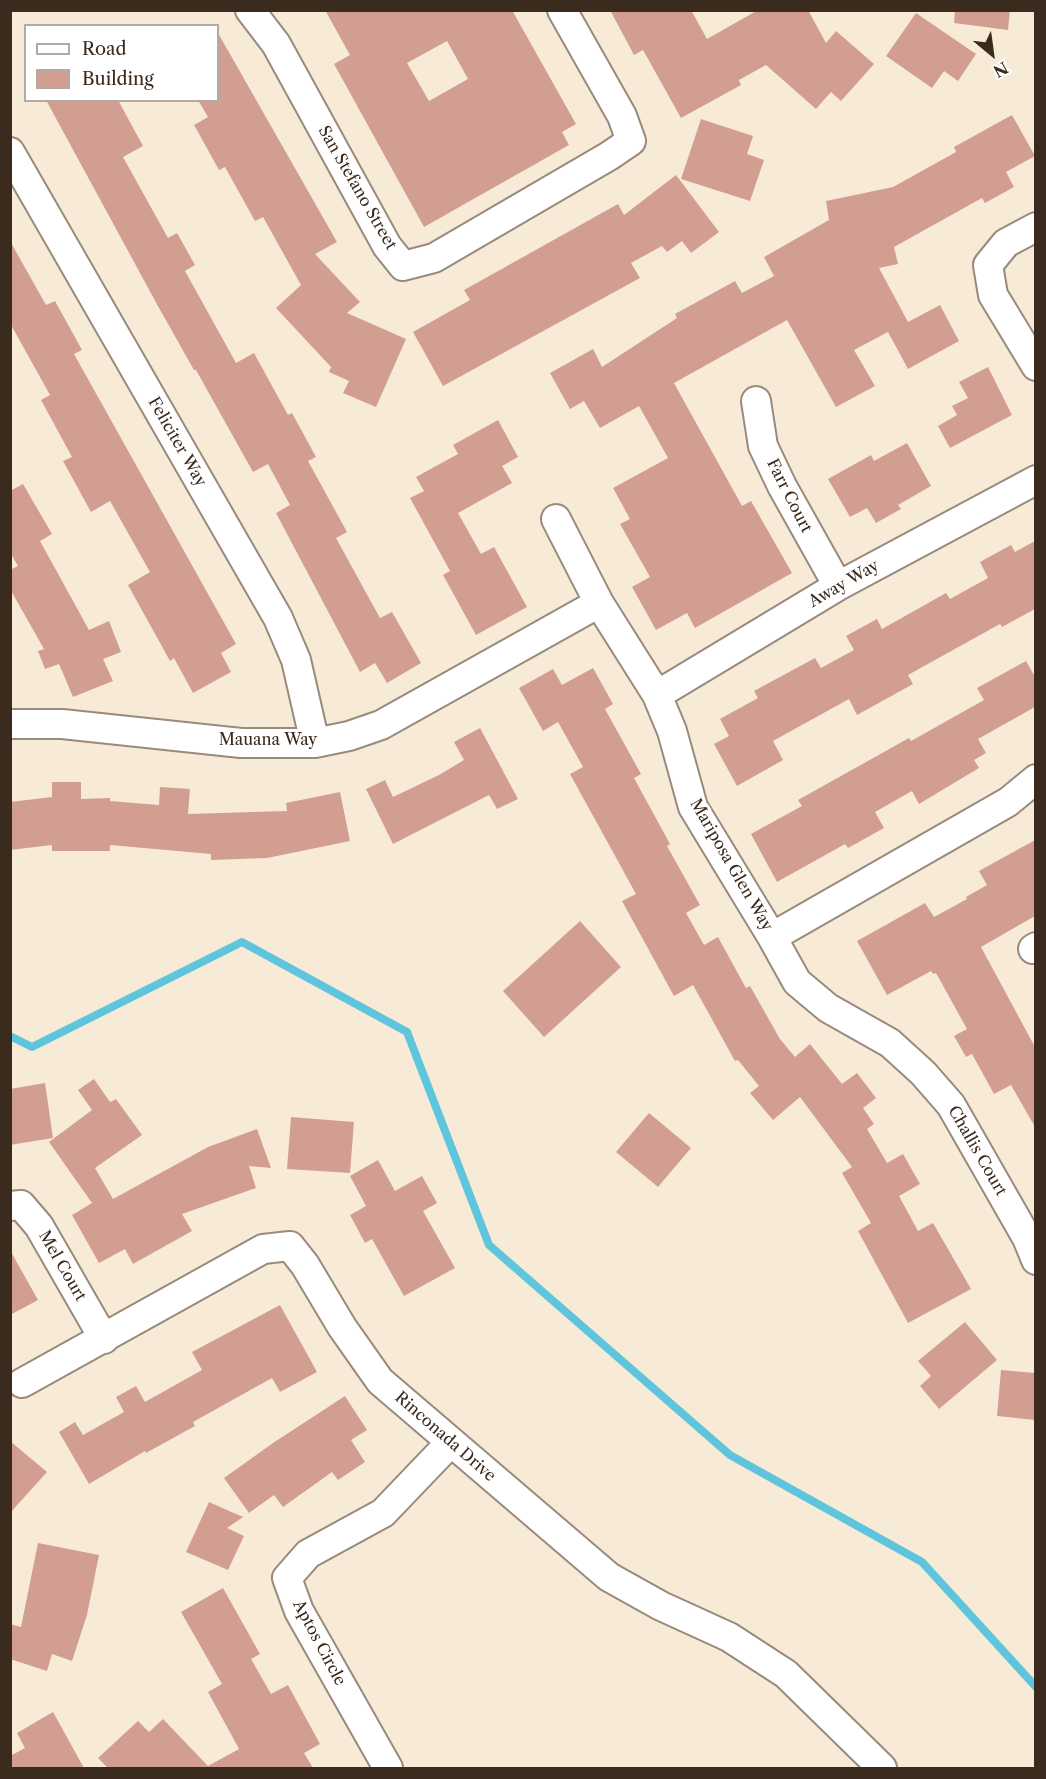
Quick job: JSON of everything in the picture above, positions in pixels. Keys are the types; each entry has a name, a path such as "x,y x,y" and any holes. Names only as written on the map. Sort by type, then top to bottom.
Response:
{"street":[{"name":"San Stefano Street","path":"250,10 276,44 387,246 403,266 434,258 631,141 622,116 562,10"},
{"name":"Feliciter Way","path":"10,152 278,618 296,660 315,742"},
{"path":"1035,226 1005,243 988,265 993,295 1035,366"},
{"name":"Farr Court","path":"756,401 768,456 782,486 838,586"},
{"name":"Away Way","path":"657,695 838,586 1035,480"},
{"name":"Mariposa Glen Way","path":"556,519 599,603 657,695 672,731 693,807 772,937 1008,802 1035,779"},
{"name":"Mauana Way","path":"10,724 62,724 241,743 315,742 349,736 381,725 599,603"},
{"name":"Challis Court","path":"772,937 797,982 828,1008 890,1043 923,1073 951,1105 1027,1238 1035,1260"},
{"name":"Mel Court","path":"10,1206 21,1205 39,1226 104,1339"},
{"name":"Rinconada Drive","path":"22,1383 263,1249 290,1246 305,1265 342,1328 380,1381 609,1577 661,1606 729,1637 786,1674 870,1764"},
{"name":"Aptos Circle","path":"388,1768 299,1611 287,1578 308,1554 383,1513 451,1442"}],"building":[{"path":"325,10 512,10 576,124 562,132 569,145 424,227 334,64 350,55","holes":["447,41 468,79 429,101 407,63"]},
{"path":"610,10 691,10 707,39 758,10 808,10 826,43 836,31 874,64 841,101 831,92 816,109 766,65 739,80 741,85 681,118 643,50 634,55"},
{"path":"955,10 1010,10 1008,30 954,23"},
{"path":"916,13 976,54 958,81 944,71 932,88 886,56"},
{"path":"219,35 337,242 315,254 360,302 347,313 406,339 376,407 343,393 349,381 329,372 331,367 276,308 301,285 263,217 255,221 225,167 219,170 194,125 208,117 199,102 219,102"},
{"path":"47,102 119,102 143,146 123,157 168,238 177,233 195,265 185,271 236,363 254,353 288,415 292,413 316,457 308,461 347,532 336,538 380,618 392,612 421,663 387,683 375,663 360,672 276,513 290,505 268,464 253,472 159,308"},
{"path":"1012,115 1035,156 1006,172 1014,187 985,203 982,198 894,247 898,264 879,268 908,322 940,305 959,341 908,369 888,332 854,350 875,386 836,407 787,320 674,383 742,506 751,501 792,573 695,628 687,613 656,630 632,587 650,577 620,524 630,519 613,488 668,458 639,406 600,428 584,401 570,409 550,373 593,349 602,367 677,318 675,314 735,281 742,293 774,276 764,257 829,220 826,201 893,187 956,152 954,147"},
{"path":"701,119 753,136 747,154 764,160 750,201 681,179"},
{"path":"676,175 719,232 691,253 682,241 667,252 662,246 631,263 640,278 443,386 413,332 470,300 464,290 618,204 624,215"},
{"path":"10,241 46,305 55,301 82,350 74,354 236,644 221,653 231,672 193,693 174,658 170,661 128,585 150,572 110,501 91,512 63,461 72,457 41,400 50,395 10,323"},
{"path":"988,367 1012,415 950,448 938,426 957,415 952,406 968,398 959,382"},
{"path":"498,420 518,457 502,466 512,483 458,513 481,554 494,547 527,607 476,635 443,575 450,571 410,498 424,491 416,477 458,454 453,445"},
{"path":"907,443 931,486 898,505 901,509 876,523 867,508 850,517 828,479 871,455 874,461"},
{"path":"23,484 52,534 40,541 89,630 109,621 121,652 103,659 113,681 73,697 59,664 45,669 38,651 44,649 10,589 10,570 18,566 10,552 10,491"},
{"path":"1035,541 1035,609 1002,627 1000,624 908,675 913,684 857,715 849,699 773,741 783,760 737,786 714,744 729,736 720,719 758,698 754,691 815,658 821,668 854,650 846,636 877,619 882,629 946,593 950,599 988,578 980,562 1011,545 1015,552"},
{"path":"1026,661 1035,677 1035,707 978,739 986,753 974,760 979,768 919,804 912,791 875,812 884,828 848,848 845,844 777,882 751,834 802,806 798,800 909,738 911,741 984,700 977,688"},
{"path":"593,668 613,704 605,709 641,774 634,778 670,844 667,846 700,905 686,913 704,945 718,937 746,988 750,986 780,1039 795,1057 810,1044 842,1084 857,1073 876,1098 863,1108 874,1124 867,1129 887,1163 903,1154 920,1184 899,1196 918,1231 933,1223 971,1289 908,1323 858,1231 871,1223 842,1173 852,1167 800,1097 773,1120 750,1093 759,1086 738,1060 735,1061 693,985 674,996 622,901 636,894 570,774 583,767 558,722 543,731 519,688 553,669 562,685"},
{"path":"480,728 518,799 497,809 489,795 393,844 366,789 385,780 393,797 439,775 464,760 454,742"},
{"path":"52,782 81,782 81,799 110,798 110,801 159,805 160,787 190,789 188,814 287,811 286,803 340,792 350,841 267,858 211,860 211,854 110,845 110,851 52,851 52,845 10,850 10,802 52,797"},
{"path":"1035,840 1035,916 981,947 1035,1047 1035,1127 1011,1085 994,1094 972,1054 966,1057 954,1036 967,1029 936,973 933,974 931,971 887,995 857,941 925,903 934,917 967,899 966,897 987,885 979,871"},
{"path":"580,921 621,967 544,1037 503,991"},
{"path":"94,1079 110,1102 116,1099 142,1135 95,1168 113,1199 208,1147 257,1129 271,1168 249,1166 256,1188 182,1214 192,1231 133,1264 125,1249 99,1263 72,1215 92,1203 49,1142 92,1110 78,1090"},
{"path":"45,1083 53,1138 10,1145 10,1089"},
{"path":"649,1113 691,1148 658,1187 616,1152"},
{"path":"291,1117 354,1122 350,1173 287,1169"},
{"path":"378,1160 395,1191 422,1176 437,1203 423,1211 455,1268 404,1296 372,1239 365,1243 350,1215 366,1206 350,1176"},
{"path":"10,1250 38,1300 10,1315"},
{"path":"280,1305 317,1372 280,1392 272,1378 193,1422 195,1426 146,1453 145,1451 89,1484 59,1432 75,1422 83,1435 124,1412 116,1397 136,1386 145,1402 202,1370 192,1352"},
{"path":"965,1322 997,1360 939,1409 920,1386 931,1376 918,1361"},
{"path":"1001,1370 1035,1373 1035,1420 997,1416"},
{"path":"345,1396 367,1430 351,1440 365,1462 338,1480 332,1472 283,1507 274,1495 249,1513 224,1478"},
{"path":"10,1441 47,1472 10,1513"},
{"path":"209,1502 243,1517 227,1528 244,1536 228,1570 186,1552"},
{"path":"38,1543 99,1555 87,1615 72,1661 52,1654 47,1671 10,1659 10,1624 21,1627"},
{"path":"223,1588 260,1654 251,1659 271,1694 288,1685 320,1744 304,1753 313,1768 108,1768 98,1758 138,1721 149,1732 163,1719 208,1766 239,1749 208,1692 222,1684 181,1612"},
{"path":"53,1712 84,1768 10,1768 10,1756 25,1748 17,1733"}],"waterway":[{"path":"10,1036 32,1047 242,942 407,1032 489,1245 730,1455 922,1562 1036,1687"}]}
